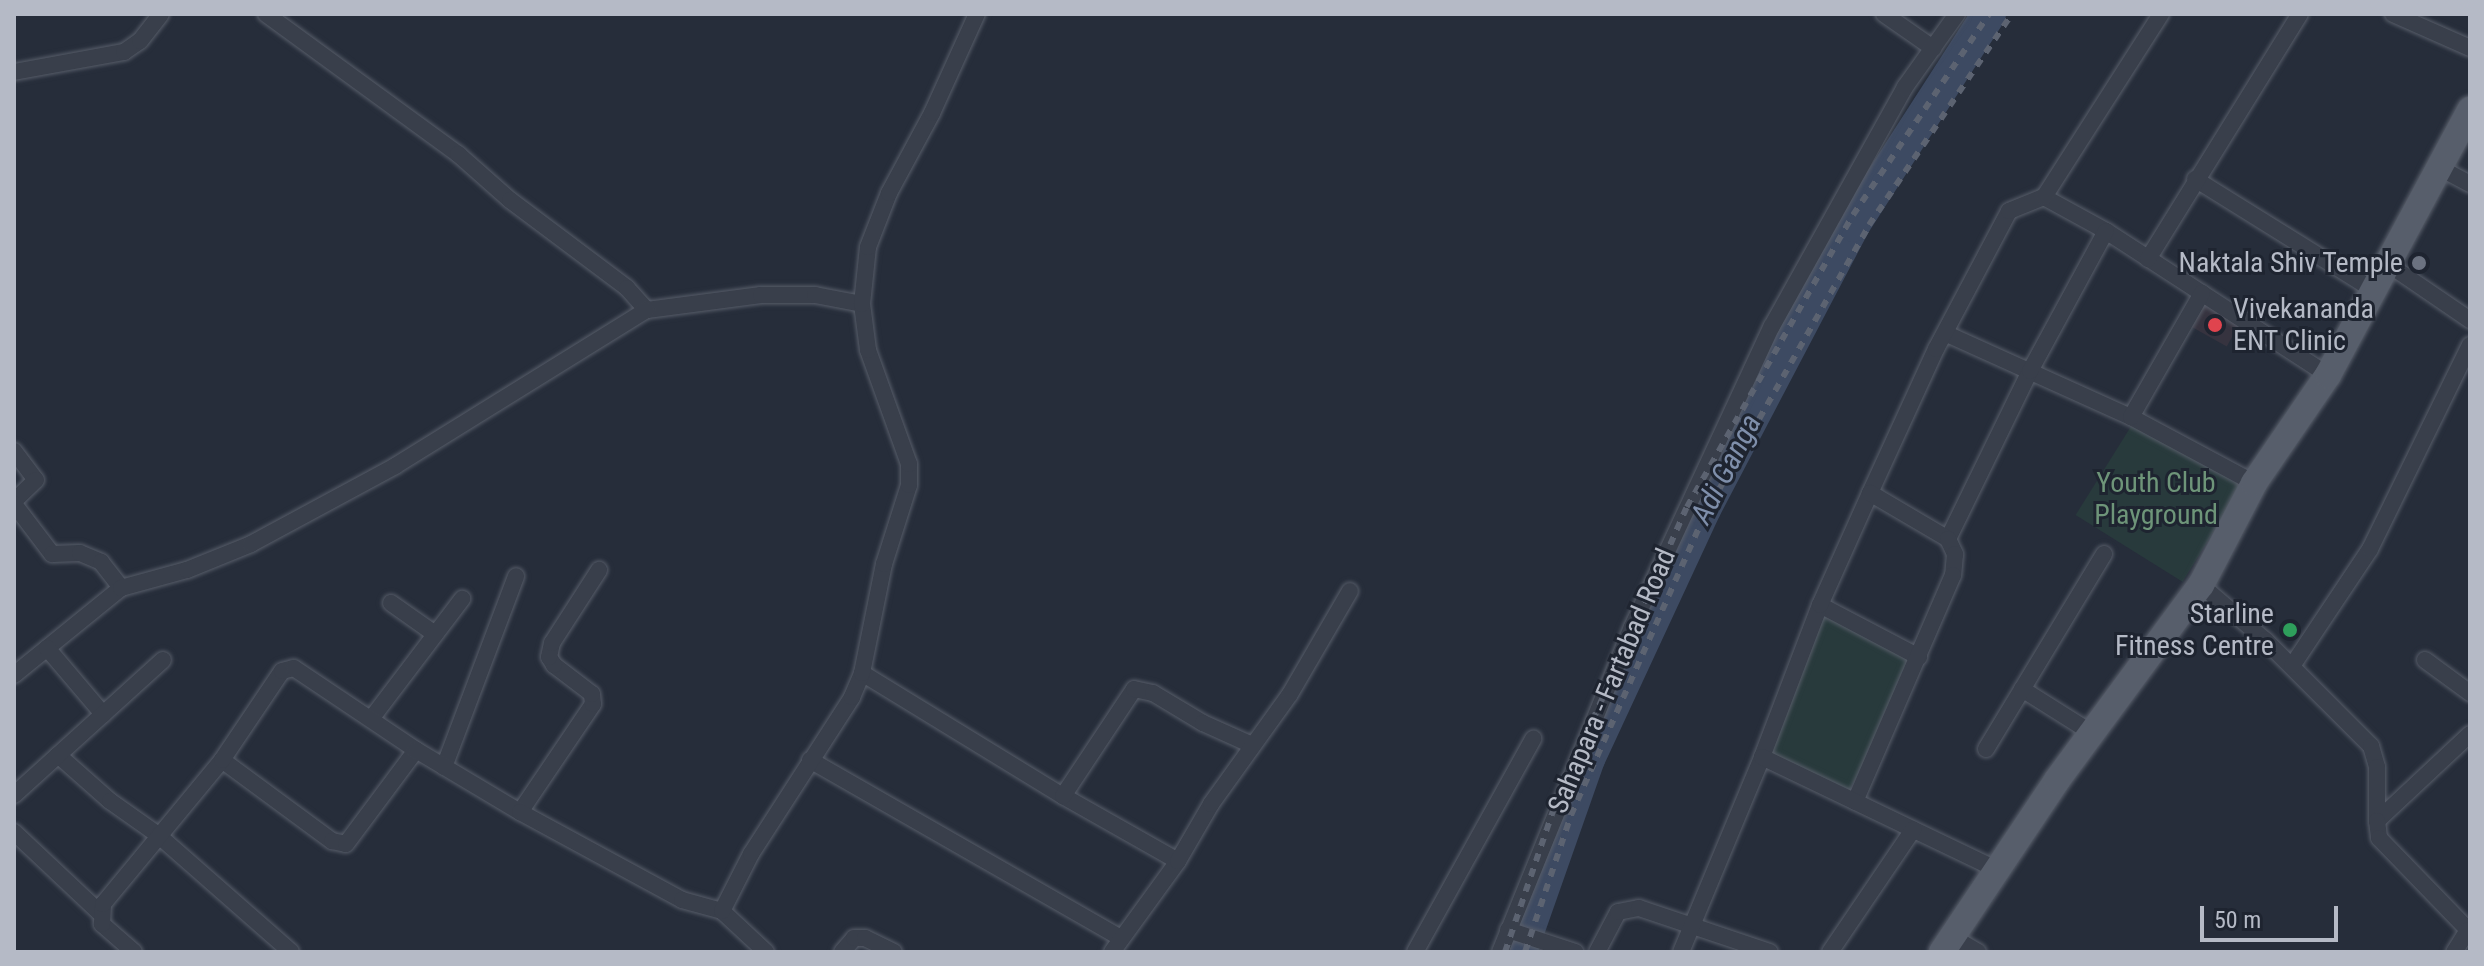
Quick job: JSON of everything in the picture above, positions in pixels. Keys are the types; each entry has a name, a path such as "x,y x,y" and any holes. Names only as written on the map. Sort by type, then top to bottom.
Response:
{"main road":[{"path":"1947,944 2092,733 2201,585 2254,483 2328,375 2385,262 2470,110"}],"street":[{"path":"14,72 124,52 140,41 161,14"},
{"path":"266,14 458,154 510,200 627,288 647,310"},
{"path":"722,911 751,854 852,697 862,673 884,564 909,485 909,464 876,380 862,304 868,247 876,222 932,113 977,14"},
{"path":"1884,14 1933,48"},
{"name":"Sahapara - Fartabad Road","path":"1500,952 1519,934 1632,627 1765,340 1888,117 1957,14"},
{"path":"1681,952 1762,757 1820,605 1870,493 2009,211 2044,197 2161,14"},
{"path":"2148,259 2300,14"},
{"path":"2393,14 2470,48"},
{"path":"2438,167 2470,184"},
{"path":"2195,179 2372,289"},
{"path":"2044,197 2106,231 2328,375"},
{"path":"1948,539 2030,371 2106,231"},
{"path":"2385,262 2470,320"},
{"path":"2131,417 2202,293"},
{"path":"14,675 121,588 187,570 251,544 395,466 647,310 761,295 815,295 862,304"},
{"path":"1947,334 2131,417 2254,483"},
{"path":"2292,666 2370,549 2470,345"},
{"path":"14,451 36,480 14,502 52,554 80,553 101,562 121,588"},
{"path":"1855,802 1953,575 1955,554 1948,539 1870,493"},
{"path":"1986,749 2104,554"},
{"path":"520,812 593,704 592,694 554,665 549,657 552,643 599,570"},
{"path":"444,767 516,576"},
{"path":"2201,585 2292,666 2371,746 2377,767 2379,838 2469,929 2454,952"},
{"path":"810,760 1117,945 1178,861 1211,804 1290,694 1350,591"},
{"path":"371,719 462,599"},
{"path":"391,603 435,634"},
{"path":"1820,605 1919,657"},
{"path":"47,648 103,714"},
{"path":"14,795 163,660"},
{"path":"2425,660 2470,693"},
{"path":"134,952 102,924 100,913 103,904 222,760 282,671 294,668 416,750 520,812 682,900 722,911 766,952"},
{"path":"862,673 1063,796 1178,861"},
{"path":"1063,796 1134,689 1153,693 1203,723 1252,745"},
{"path":"2022,689 2092,733"},
{"path":"2377,821 2470,734"},
{"path":"1415,952 1533,739"},
{"path":"222,760 332,841 346,844 416,750"},
{"path":"58,755 110,801 158,835 291,952"},
{"path":"1762,757 1998,870"},
{"path":"1830,952 1913,830"},
{"path":"14,832 100,913"},
{"path":"1597,952 1618,912 1628,908 1691,922 1770,952"},
{"path":"1519,934 1575,952"},
{"path":"842,952 854,938 865,938 894,952"},
{"path":"1947,944 1978,952"}],"shaded area":[{"name":"Vivekananda ENT Clinic","path":"2204,303 2240,323 2227,346 2191,327"}],"green space":[{"name":"Youth Club Playground","path":"2135,420 2242,487 2183,582 2076,515"},
{"path":"1824,616 1915,662 1846,798 1755,751"}],"waterway":[{"name":"Adi Ganga","path":"1520,952 1588,759 1704,509 1853,225 1989,14"}],"railway":[{"path":"1505,952 1554,808 1687,507 1853,215 1989,14"},
{"path":"1525,952 1571,815 1704,516 1869,225 2012,14"}],"place":[{"name":"Naktala Shiv Temple","path":"2419,263"},
{"name":"Vivekananda ENT Clinic","path":"2215,325"},
{"name":"Starline Fitness Centre","path":"2290,630"}]}
